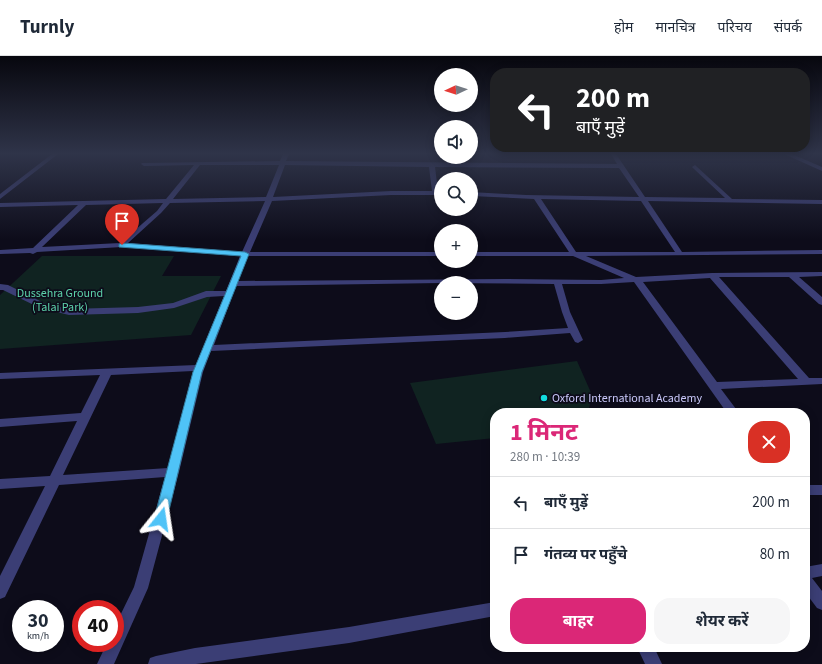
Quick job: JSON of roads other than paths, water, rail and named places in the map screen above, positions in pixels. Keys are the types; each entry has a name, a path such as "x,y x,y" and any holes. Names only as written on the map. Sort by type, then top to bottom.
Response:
{"street":[{"path":"0,197 19,182"},
{"path":"122,245 159,212 183,182"},
{"path":"124,623 140,588 173,472 200,368 245,254 276,182"},
{"path":"632,182 680,254"},
{"path":"711,182 730,200"},
{"path":"0,206 85,202 270,199 434,193"},
{"path":"478,194 536,198 822,202"},
{"path":"536,198 558,228 574,254 638,281 729,408"},
{"path":"33,252 85,202"},
{"path":"0,252 33,252 122,245 245,254 434,254"},
{"path":"478,254 822,252"},
{"path":"792,274 822,302"},
{"path":"0,287 43,306 69,312 138,310 174,305 206,294 255,283 638,281 712,275 822,274"},
{"path":"712,275 807,382"},
{"path":"557,281 573,330 578,340"},
{"path":"208,348 505,335 573,330"},
{"path":"0,376 200,368"},
{"path":"0,592 107,372"},
{"path":"713,386 822,381"},
{"path":"0,423 85,417"},
{"path":"0,484 173,472"},
{"path":"810,490 822,490"},
{"path":"810,572 822,570"},
{"path":"810,587 822,603"},
{"path":"156,664 196,656 349,635 490,610"},
{"path":"105,664 111,652"},
{"path":"648,652 654,664"}],"place":[{"name":"Oxford International Academy","path":"544,398"}],"park label":[{"name":"Dussehra Ground (Talai Park)","path":"60,300"}]}
